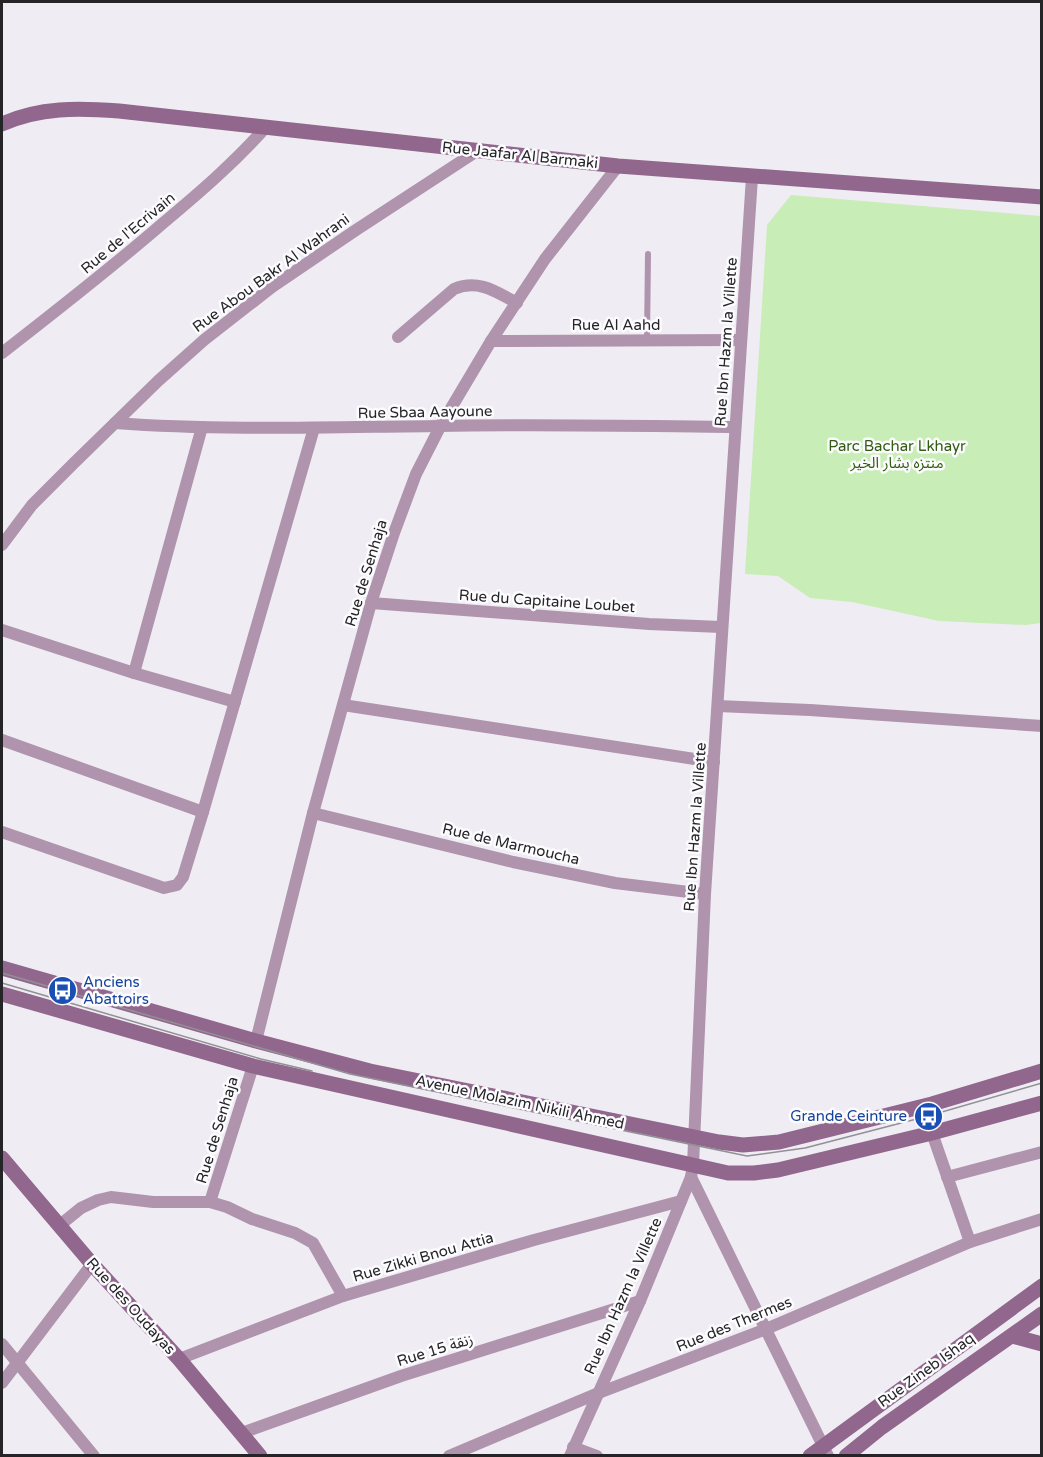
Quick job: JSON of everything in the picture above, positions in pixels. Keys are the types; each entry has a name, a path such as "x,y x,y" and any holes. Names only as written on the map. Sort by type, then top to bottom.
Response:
{"street":[{"name":"Rue Jaafar Al Barmaki","path":"2,124 40,111 80,108 618,166 1041,197"},
{"name":"Rue de l'Ecrivain","path":"2,353 110,269 232,163 266,127"},
{"name":"Rue Abou Bakr Al Wahrani","path":"2,545 32,505 158,381 204,340 272,287 477,151"},
{"name":"Rue de Senhaja","path":"256,1041 313,813 371,603 405,500 441,425 491,341 545,259 618,166"},
{"name":"Rue Ibn Hazm la Villette","path":"572,1451 596,1394 640,1302 692,1171 721,627 752,177"},
{"path":"398,337 459,287 481,285 517,303"},
{"name":"Rue Al Aahd","path":"491,341 741,340"},
{"name":"Rue Sbaa Aayoune","path":"116,423 202,427 314,428 441,425 735,427"},
{"path":"134,673 202,427"},
{"path":"2,832 164,888 177,885 183,877 203,812 314,428"},
{"name":"Rue du Capitaine Loubet","path":"371,603 649,624 721,627"},
{"path":"2,630 134,673 235,702"},
{"path":"343,705 714,762"},
{"path":"717,706 1041,726"},
{"path":"2,740 203,812"},
{"name":"Rue de Marmoucha","path":"313,813 513,862 615,883 705,894"},
{"name":"Avenue Molazim Nikili Ahmed","path":"2,968 256,1041 370,1071 695,1138 743,1145 779,1142 932,1104 1041,1071"},
{"name":"Avenue Molazim Nikili Ahmed","path":"2,994 253,1066 692,1171 754,1173 778,1170 932,1133 1041,1103"},
{"name":"Rue de Senhaja","path":"210,1202 253,1066"},
{"path":"932,1133 970,1242"},
{"path":"947,1177 1041,1152"},
{"name":"Rue des Oudayas","path":"2,1158 92,1264 179,1359 260,1455"},
{"path":"692,1171 765,1329 826,1450"},
{"path":"60,1226 81,1208 111,1197 153,1202 210,1202 295,1233 313,1243 343,1296"},
{"name":"Rue Zikki Bnou Attia","path":"179,1359 343,1296 681,1200"},
{"name":"Rue des Thermes","path":"449,1455 596,1394 765,1329 970,1242 1038,1222"},
{"path":"2,1383 92,1264"},
{"name":"Rue Zineb Ishaq","path":"810,1455 826,1450 1041,1286"},
{"name":"Rue 15 زنقة","path":"242,1433 401,1376 640,1302"},
{"name":"Rue Zineb Ishaq","path":"846,1455 882,1426 1041,1314"},
{"path":"1012,1336 1041,1344"},
{"path":"2,1344 94,1455"},
{"path":"572,1451 597,1455"}],"lane":[{"path":"647,340 648,254"}],"green space":[{"name":"Parc Bachar Lkhayr منتزه بشار الخير","path":"791,195 1041,216 1041,623 1026,625 939,621 852,602 810,598 778,576 745,574 767,225"}],"tram line":[{"path":"2,973 350,1074 747,1156 805,1148 1042,1083"},
{"path":"2,983 261,1059 312,1071"}],"place":[{"name":"Anciens Abattoirs","path":"62,991"},
{"name":"Grande Ceinture","path":"928,1116"}]}
